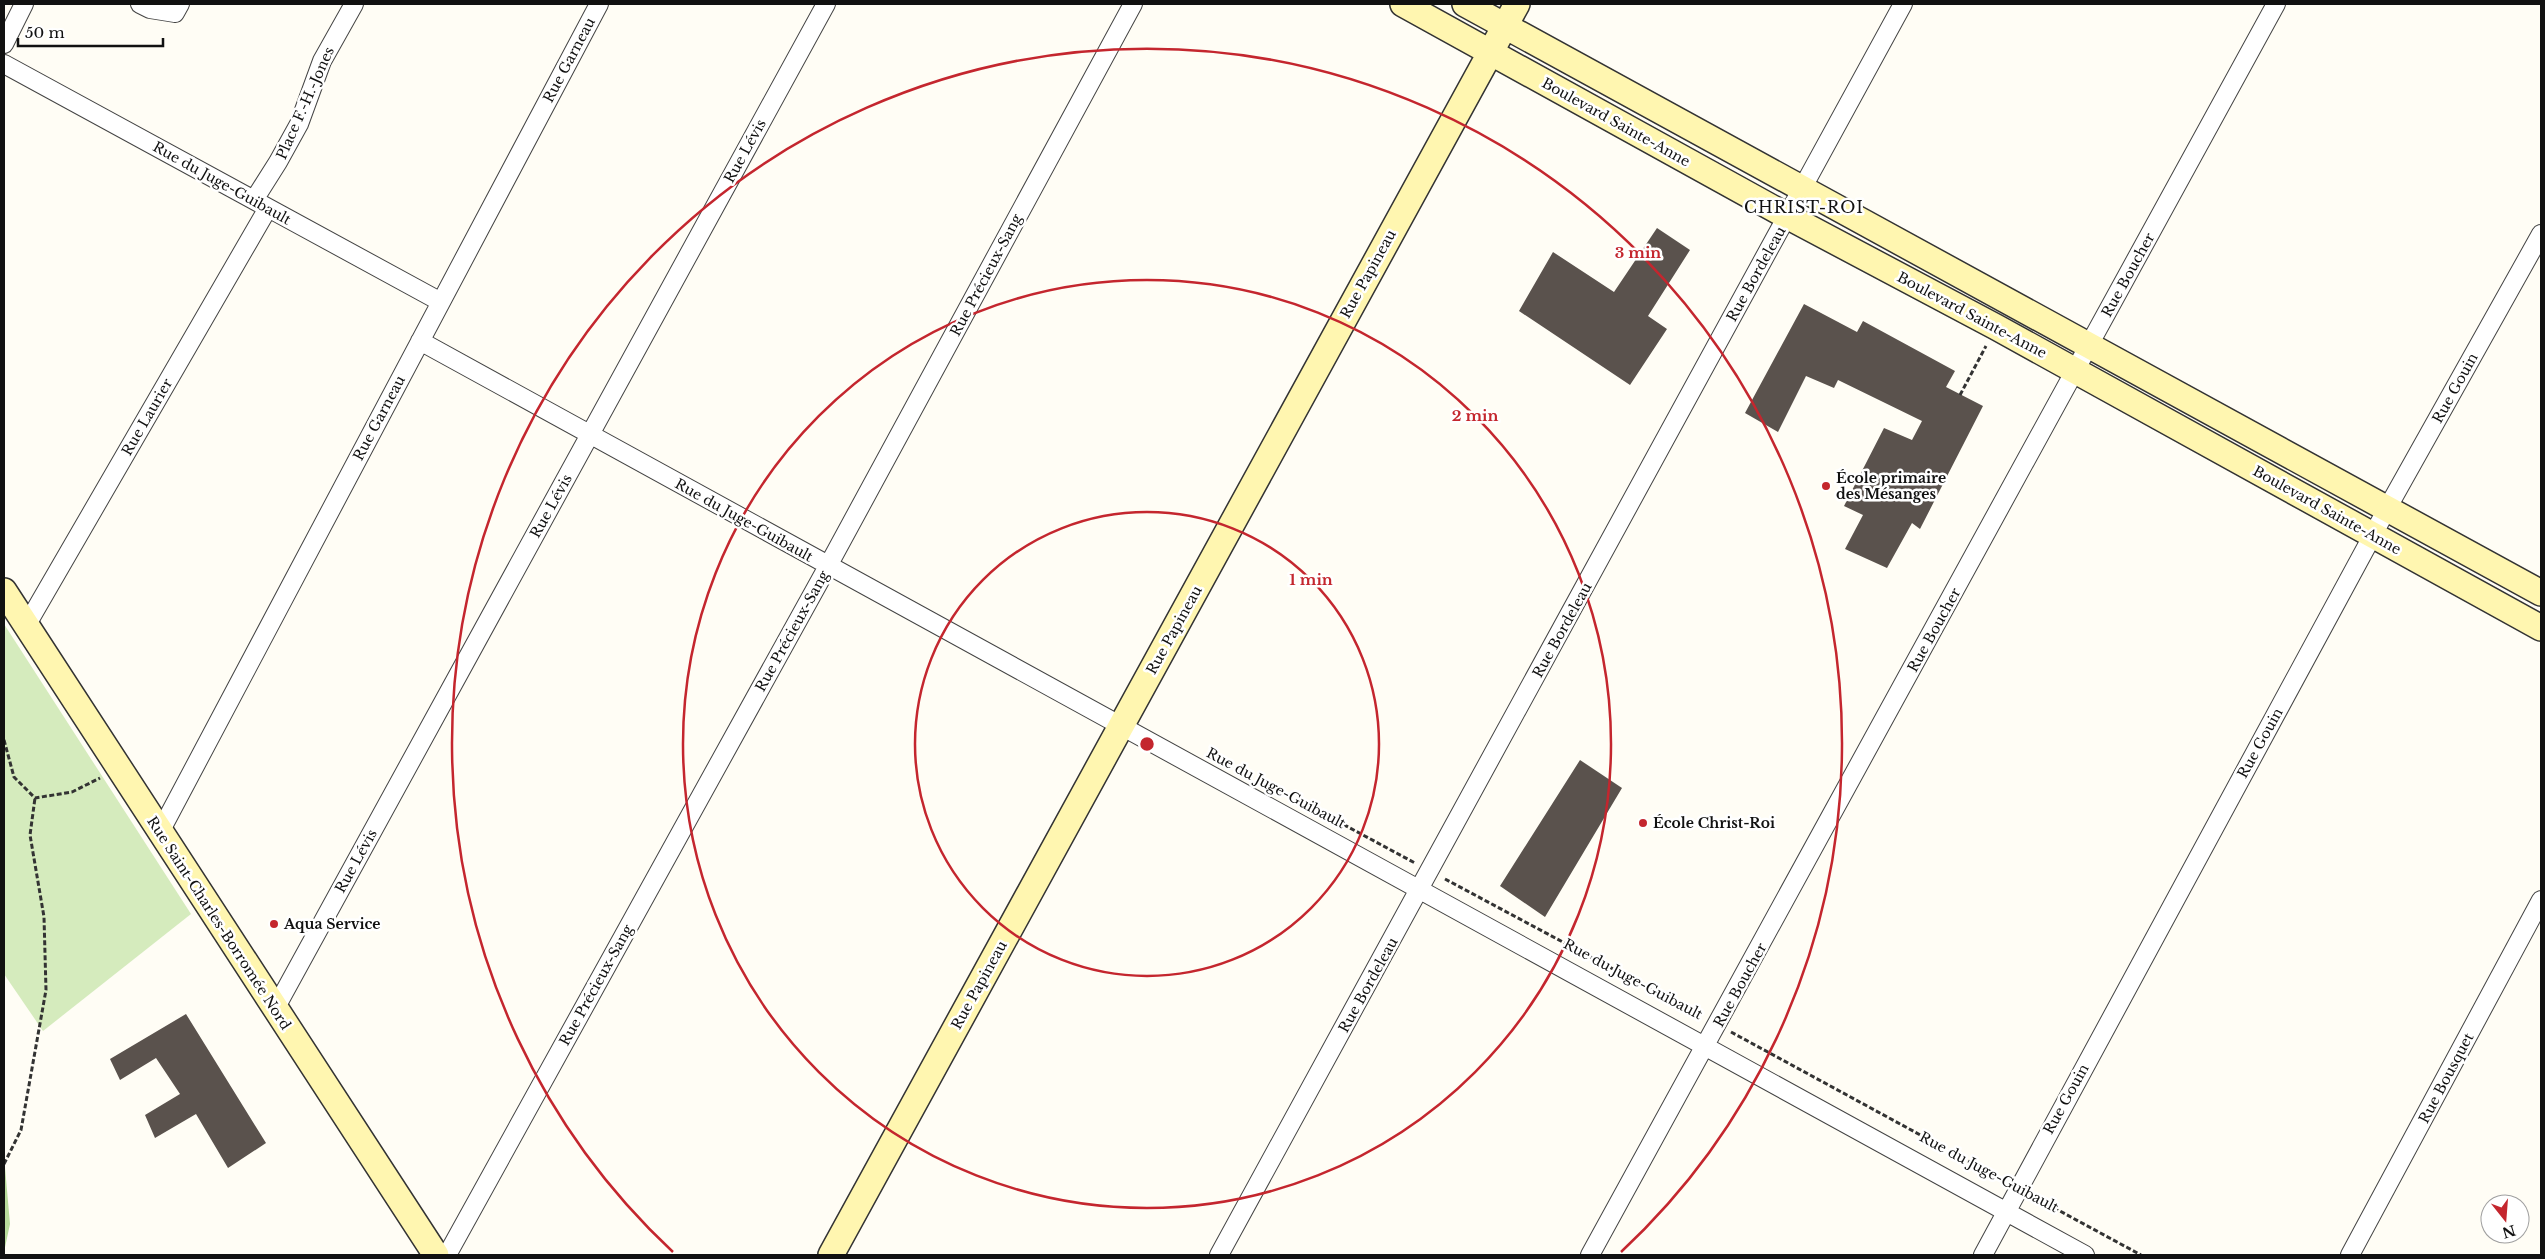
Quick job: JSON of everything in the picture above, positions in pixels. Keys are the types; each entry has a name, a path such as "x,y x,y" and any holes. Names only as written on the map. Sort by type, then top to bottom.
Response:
{"street":[{"path":"4,44 24,4"},
{"path":"140,4 150,9 175,13 180,4"},
{"name":"Place F.-H.-Jones","path":"261,204 278,162 299,124 322,61 354,4"},
{"name":"Rue Garneau","path":"160,832 598,4"},
{"name":"Rue Lévis","path":"275,1009 826,4"},
{"name":"Rue Précieux-Sang","path":"447,1255 828,566 1133,4"},
{"name":"Boulevard Sainte-Anne","path":"1402,4 1788,216 1996,327 2541,628"},
{"path":"1465,4 2541,592"},
{"name":"Rue Papineau","path":"830,1255 1516,4"},
{"name":"Rue Bordeleau","path":"1219,1255 1431,871 1903,4"},
{"name":"Rue Boucher","path":"1590,1255 2276,4"},
{"name":"Rue du Juge-Guibault","path":"4,64 440,302"},
{"name":"Rue Laurier","path":"26,626 261,204"},
{"name":"Rue Gouin","path":"1983,1255 2388,507 2541,234"},
{"name":"Rue du Juge-Guibault","path":"420,341 1120,727 2085,1255"},
{"name":"Rue Saint-Charles-Borromée Nord","path":"4,591 436,1255"},
{"name":"Rue Bousquet","path":"2350,1255 2541,900"}],"path":[{"path":"1960,395 1996,327"},
{"path":"4,740 14,777 35,798"},
{"path":"35,798 72,792 118,767"},
{"path":"4,1164 21,1130 46,990 44,916 30,836 35,798"},
{"name":"Rue du Juge-Guibault","path":"1328,816 1704,1018"},
{"name":"Rue du Juge-Guibault","path":"1730,1032 2142,1255"}],"green space":[{"path":"4,624 191,914 43,1031 4,974"},
{"path":"4,1156 10,1224 4,1252"}],"building":[{"path":"1657,228 1690,250 1648,316 1667,329 1630,385 1519,311 1553,252 1614,292"},
{"path":"1804,304 1857,332 1863,321 1955,371 1946,387 1983,406 1920,529 1912,523 1887,568 1845,549 1863,515 1844,506 1884,428 1912,440 1922,421 1838,380 1834,388 1806,376 1778,432 1745,413"},
{"path":"1580,760 1622,788 1545,917 1500,886"},
{"path":"186,1014 266,1143 228,1168 196,1114 155,1138 145,1115 180,1094 156,1058 120,1080 110,1059"}],"place":[{"name":"École primaire des Mésanges","path":"1826,486"},
{"name":"École Christ-Roi","path":"1643,823"},
{"name":"Aqua Service","path":"274,924"}],"district":[{"name":"CHRIST-ROI","path":"1804,207"}]}
